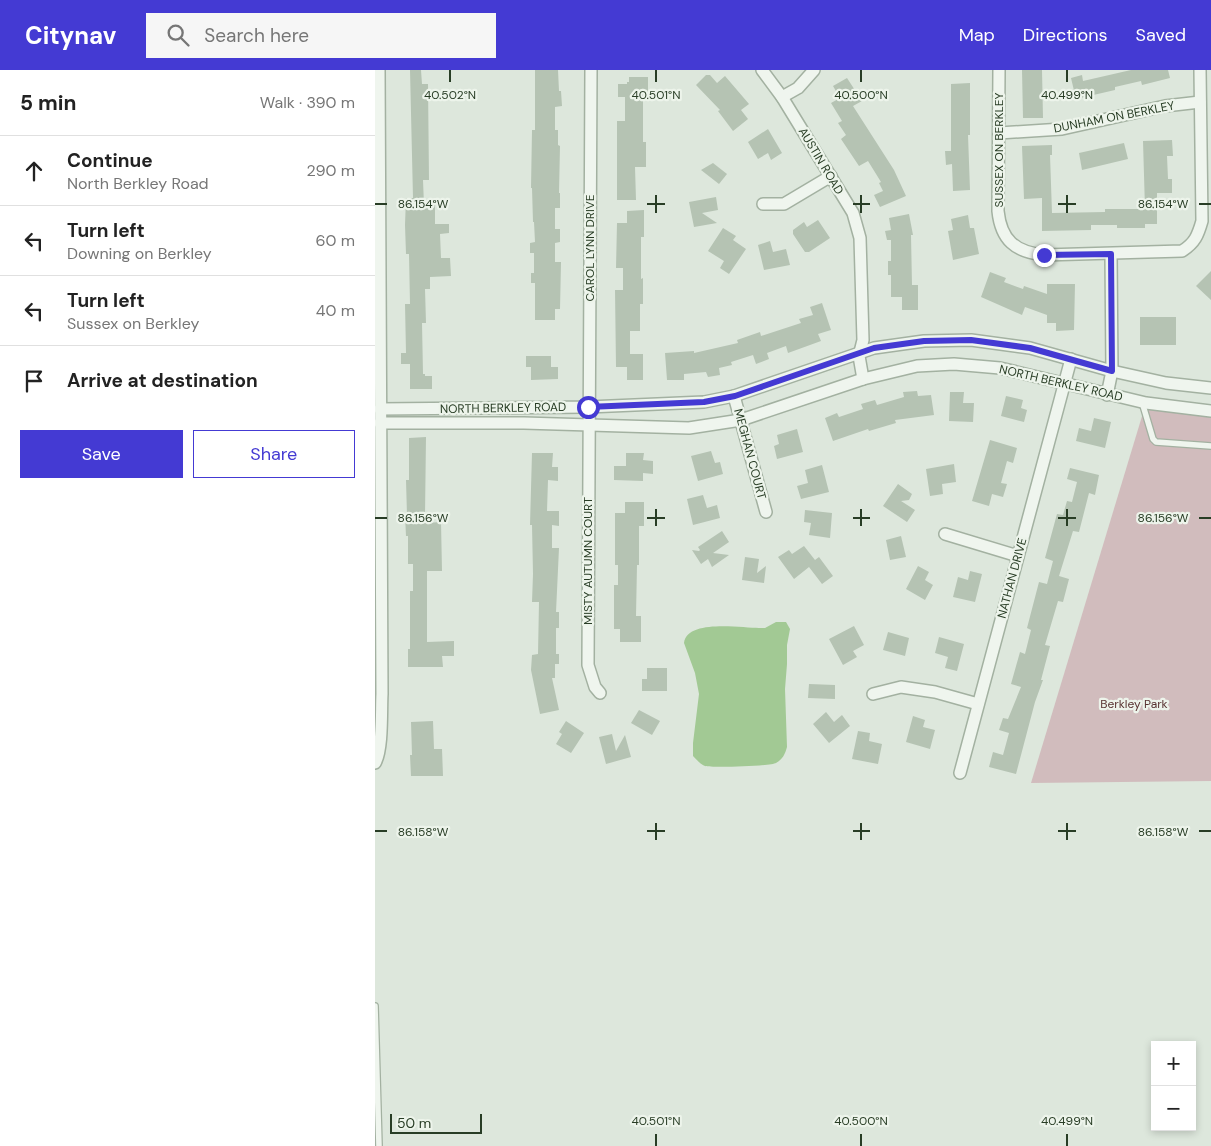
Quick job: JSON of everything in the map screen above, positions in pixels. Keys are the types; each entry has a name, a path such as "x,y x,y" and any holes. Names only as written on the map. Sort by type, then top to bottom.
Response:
{"street":[{"path":"375,763 379,742 382,694 379,70"},
{"name":"CAROL LYNN DRIVE","path":"588,425 591,70"},
{"name":"AUSTIN ROAD","path":"762,70 782,98 853,213 860,238 863,340 860,353 863,379"},
{"path":"782,98 798,88 814,70"},
{"name":"SUSSEX ON BERKLEY","path":"999,70 998,211 1000,224 1009,242 1029,254 1036,255 1182,251 1192,245 1197,237 1202,221 1200,70"},
{"name":"DUNHAM ON BERKLEY","path":"999,133 1063,129 1165,106 1200,102"},
{"path":"763,204 784,204 831,176"},
{"path":"1107,395 1112,371 1111,254"},
{"name":"NORTH BERKLEY ROAD","path":"380,409 588,407 704,402 735,396 874,348 924,341 971,340 1030,348 1167,384 1211,388"},
{"name":"NATHAN DRIVE","path":"960,773 1071,359"},
{"name":"NORTH BERKLEY ROAD","path":"380,423 525,423 689,428 741,420 863,379 917,366 953,364 1000,368 1107,395 1171,407 1211,411"},
{"name":"MEGHAN COURT","path":"735,396 766,512"},
{"name":"MISTY AUTUMN COURT","path":"588,425 588,665 595,687 600,694"},
{"path":"945,534 1018,556"},
{"path":"873,694 901,688 935,692 978,704"}],"lane":[{"path":"1142,402 1153,439 1156,442 1211,446"},
{"path":"375,1006 379,1146"}],"green space":[{"name":"Berkley Park","path":"1146,403 1211,411 1211,781 1031,783"}],"shaded area":[{"path":"776,622 786,622 790,629 787,645 785,689 787,747 782,758 776,763 753,766 710,767 703,765 693,756 699,694 695,673 684,643 687,635 694,631 716,626 765,628"}],"building":[{"path":"410,70 421,70 422,84 428,84 429,180 423,180 424,205 435,204 435,224 449,224 449,233 440,234 441,258 450,258 451,276 430,277 430,289 425,289 426,323 422,323 423,374 425,376 432,376 432,389 410,389 410,364 401,364 401,353 406,353 405,304 410,304 409,254 406,254 405,225 406,198 413,198"},
{"path":"535,70 558,70 559,91 561,91 562,106 555,107 555,130 558,130 558,145 560,146 560,208 555,208 555,229 560,229 560,242 555,243 555,262 561,262 560,309 555,309 555,320 535,320 535,283 531,283 531,273 534,273 534,253 530,253 530,243 535,242 531,188 532,130 535,130"},
{"path":"1022,70 1042,70 1043,118 1023,118"},
{"path":"1131,70 1168,70 1170,78 1142,85 1141,81 1115,87 1115,90 1076,99 1071,78 1082,75 1083,81"},
{"path":"706,75 710,75 717,83 725,76 749,104 741,110 748,119 733,131 718,111 720,110 696,85"},
{"path":"629,77 648,77 648,97 643,97 643,142 646,142 646,167 635,167 636,200 617,200 617,121 625,121 625,97 618,97 618,84 627,84"},
{"path":"847,78 862,101 853,106 894,170 906,196 880,207 874,195 883,191 879,183 881,182 868,161 859,166 841,139 846,135 838,123 842,121 831,103 840,98 833,86"},
{"path":"970,83 970,135 968,135 970,190 953,191 952,164 946,165 945,151 951,151 951,84"},
{"path":"768,129 782,153 771,160 768,153 758,159 748,142"},
{"path":"1172,140 1173,156 1167,156 1168,179 1172,179 1172,193 1157,193 1157,224 1145,224 1145,228 1117,228 1117,225 1091,225 1091,230 1042,231 1042,198 1024,199 1022,146 1052,145 1052,155 1050,155 1052,213 1105,212 1105,209 1145,209 1143,141"},
{"path":"1124,143 1128,159 1082,170 1079,153"},
{"path":"713,163 727,174 719,184 701,170"},
{"path":"716,197 718,210 702,213 717,223 694,227 689,202"},
{"path":"644,210 644,237 641,237 643,304 640,304 640,331 630,331 630,354 643,354 643,380 627,380 627,367 616,367 615,290 623,290 623,268 616,268 617,223 627,223 627,211"},
{"path":"909,214 913,235 911,235 912,285 918,285 918,310 902,310 902,297 891,297 891,275 888,275 888,261 891,261 891,240 887,240 885,231 891,230 889,218"},
{"path":"968,215 970,228 974,228 979,254 953,260 948,231 953,230 951,219"},
{"path":"818,220 830,238 809,252 805,252 793,234 793,230 804,222 807,227"},
{"path":"723,228 736,236 733,240 746,249 729,274 720,268 724,261 708,251"},
{"path":"770,241 773,252 786,249 790,265 764,270 758,245"},
{"path":"1211,271 1211,300 1196,286"},
{"path":"990,272 1006,278 1004,282 1023,289 1024,286 1047,294 1047,284 1075,284 1074,330 1056,331 1056,323 1047,323 1047,315 1025,307 1022,315 981,297"},
{"path":"822,303 831,330 818,334 821,341 788,353 786,346 767,353 769,359 756,364 753,355 731,362 732,365 719,368 720,375 708,377 706,372 684,374 684,380 667,380 665,353 694,351 694,353 738,343 737,340 760,332 761,336 801,323 799,319 813,315 810,307"},
{"path":"1140,317 1176,317 1176,345 1140,345"},
{"path":"526,356 551,356 551,367 558,367 558,379 531,380 531,367 526,367"},
{"path":"917,391 918,396 931,395 934,415 895,420 896,423 869,431 868,429 833,441 825,418 837,413 839,417 863,409 861,404 875,400 877,405 904,397 903,392"},
{"path":"950,392 964,392 963,403 974,403 973,422 949,421"},
{"path":"1006,396 1023,400 1021,408 1027,410 1024,422 1001,416"},
{"path":"1094,418 1111,422 1105,448 1076,441 1079,428 1091,431"},
{"path":"797,429 803,452 777,459 774,446 779,444 777,435"},
{"path":"426,437 425,515 426,523 441,522 442,571 427,571 427,642 454,641 454,656 442,656 443,667 408,667 408,649 410,649 410,591 413,591 413,564 408,564 408,536 406,536 405,515 407,515 406,480 409,480 409,438"},
{"path":"990,440 1017,448 1013,463 1007,461 1001,483 1007,484 1003,497 992,494 989,506 972,501"},
{"path":"711,451 715,463 720,462 723,474 698,481 691,456"},
{"path":"532,453 553,453 552,467 558,467 558,481 548,480 547,511 559,511 559,526 552,525 552,548 559,548 556,612 559,612 559,628 556,628 556,654 559,654 559,664 555,664 555,678 552,678 559,710 540,714 531,670 532,655 538,654 539,602 532,602 532,525 530,525"},
{"path":"626,453 644,453 643,460 653,461 653,474 643,473 643,481 614,480 614,466 626,466"},
{"path":"954,464 956,482 942,484 943,494 930,496 926,469"},
{"path":"822,465 829,492 801,499 797,486 808,483 805,470"},
{"path":"1070,468 1099,475 1095,495 1089,493 1079,532 1073,531 1059,576 1069,579 1063,602 1058,601 1045,645 1050,646 1041,680 1043,680 1035,702 1016,774 989,767 993,752 1003,755 1009,733 999,730 1003,718 1008,719 1021,687 1011,684 1020,652 1025,654 1031,630 1027,628 1039,582 1047,584 1053,561 1045,558 1057,514 1063,515 1067,501 1072,502 1077,482 1067,479"},
{"path":"898,484 912,494 909,500 901,501 915,510 907,522 883,506"},
{"path":"703,495 707,508 717,505 720,518 693,525 687,499"},
{"path":"625,502 644,502 644,526 639,526 639,565 637,565 636,616 641,616 641,642 620,642 620,629 614,629 614,585 618,585 618,565 615,565 615,513 625,513"},
{"path":"805,510 832,513 830,538 809,535 811,523 804,522"},
{"path":"722,531 729,542 713,553 729,555 712,567 708,559 701,564 692,550 699,551 698,547"},
{"path":"901,536 906,557 890,560 886,540"},
{"path":"804,546 815,560 819,557 833,576 822,584 809,567 794,579 778,557 789,550 792,554"},
{"path":"745,557 759,559 757,573 766,566 764,583 742,580"},
{"path":"918,566 929,572 925,580 933,585 925,600 906,589"},
{"path":"970,571 982,574 975,602 953,597 958,577 968,580"},
{"path":"854,626 864,645 853,651 857,657 843,665 829,639"},
{"path":"888,632 909,638 905,656 883,650"},
{"path":"939,637 964,644 957,671 945,668 948,657 935,653"},
{"path":"647,668 667,668 667,691 642,691 642,679 647,679"},
{"path":"809,684 835,685 835,699 808,698"},
{"path":"639,710 660,721 652,735 631,723"},
{"path":"826,712 834,722 842,715 850,726 829,743 813,724"},
{"path":"913,716 925,720 923,727 935,730 930,749 906,742"},
{"path":"433,721 434,749 442,749 443,776 411,776 411,722"},
{"path":"566,721 584,733 571,753 556,744 562,734 559,732"},
{"path":"858,731 870,733 869,741 882,744 878,764 852,759"},
{"path":"612,734 616,751 625,735 631,757 606,764 599,737"}],"route":[{"path":"588,407 704,402 735,396 874,348 924,341 971,340 1030,348 1112,371 1111,254 1044,255"}]}
